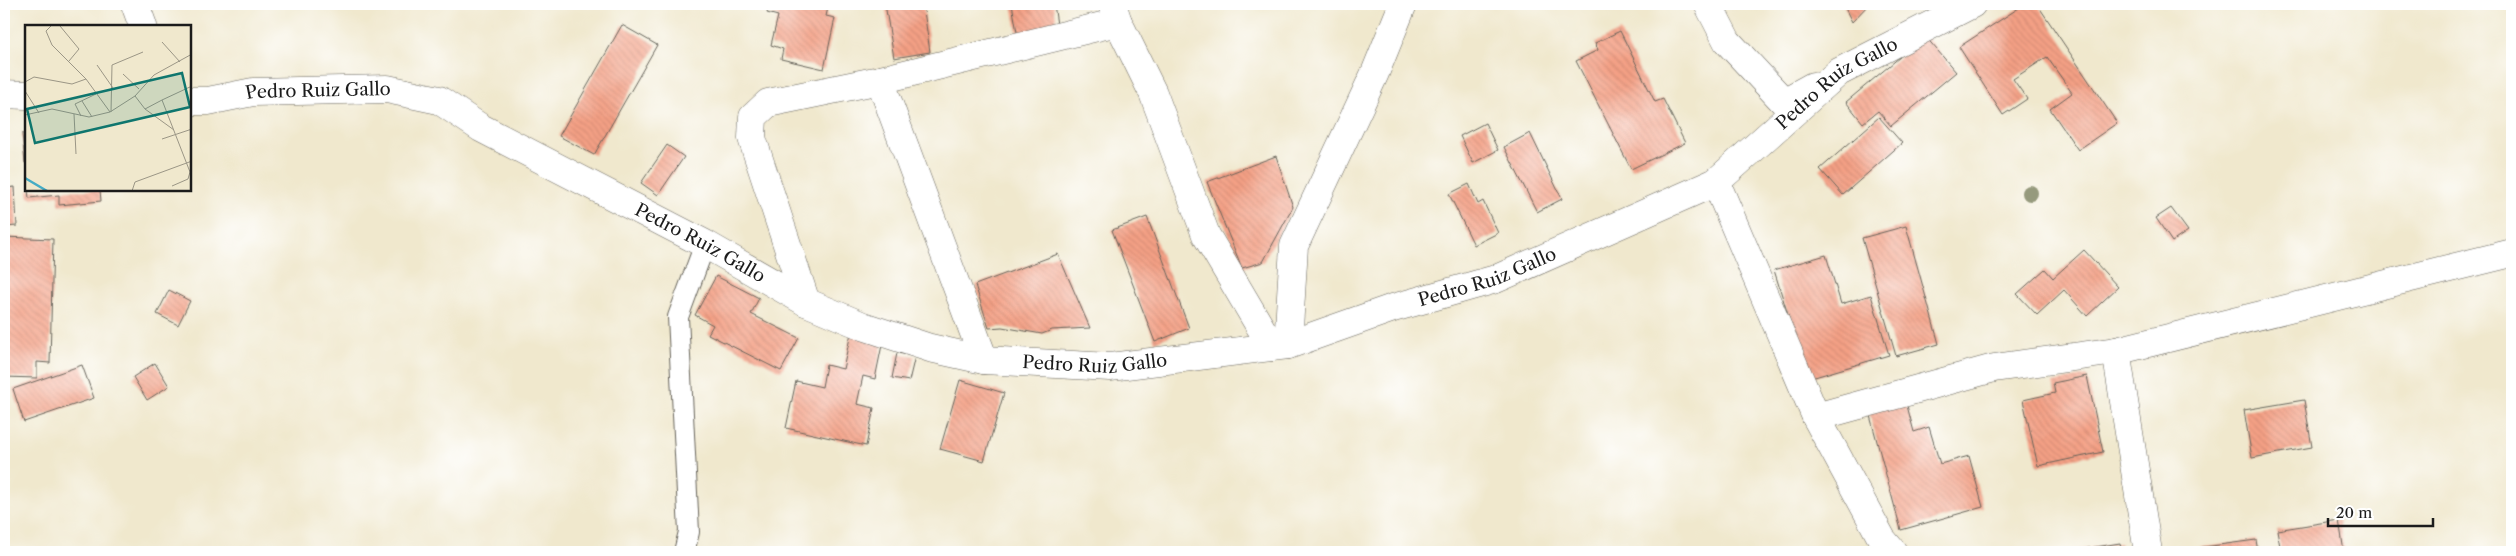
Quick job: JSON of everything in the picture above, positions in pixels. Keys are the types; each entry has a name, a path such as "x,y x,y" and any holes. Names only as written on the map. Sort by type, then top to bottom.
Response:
{"street":[{"path":"135,4 143,25"},
{"path":"1280,346 1294,246 1375,73 1403,4"},
{"path":"1708,4 1727,41 1784,102 1839,72"},
{"name":"Pedro Ruiz Gallo","path":"191,101 208,101 253,92 387,89 439,100 481,128 705,244 806,302 863,326 930,348 984,360 1110,367 1280,346 1393,308 1496,278 1716,182 1839,72 1972,4"},
{"path":"806,302 752,138 753,117 768,103 880,80 1115,13 1154,93 1206,235 1280,346"},
{"path":"880,80 984,360"},
{"path":"4,94 25,95"},
{"path":"1716,182 1816,418 1882,539 1893,552"},
{"path":"1816,418 1994,368 2116,351 2512,253"},
{"path":"2116,351 2148,552"}],"lane":[{"path":"684,552 688,532 678,317 705,244"}],"building":[{"path":"769,4 829,4 826,16 835,18 824,69 781,59 783,49 771,45 778,16 767,13"},
{"path":"885,4 923,4 930,52 894,58"},
{"path":"1012,4 1054,4 1058,32 1018,38"},
{"path":"1843,4 1869,4 1852,22"},
{"path":"2025,4 2037,4 2117,123 2078,150 2050,109 2072,93 2047,57 2013,79 2027,99 2003,115 1959,47"},
{"path":"622,25 657,45 594,155 559,136"},
{"path":"1620,31 1655,102 1663,99 1685,143 1631,169 1576,61 1598,50 1595,43"},
{"path":"1925,36 1956,72 1891,126 1878,111 1863,123 1846,102"},
{"path":"1879,117 1902,143 1843,195 1820,169"},
{"path":"1485,123 1498,150 1473,163 1460,136"},
{"path":"25,133 25,163 22,134"},
{"path":"1530,133 1562,199 1537,212 1504,147"},
{"path":"667,145 684,157 658,195 641,183"},
{"path":"1276,156 1293,207 1263,262 1242,268 1207,182"},
{"path":"1469,184 1478,204 1483,201 1498,233 1474,245 1449,194"},
{"path":"15,187 17,226 4,227 4,188"},
{"path":"28,191 100,191 101,201 59,205 59,195 29,198"},
{"path":"2171,208 2188,231 2172,242 2156,218"},
{"path":"1147,217 1189,328 1155,342 1112,230"},
{"path":"1906,226 1939,344 1896,356 1862,238"},
{"path":"4,237 53,239 50,363 37,362 37,378 4,377"},
{"path":"2084,250 2118,287 2087,316 2064,290 2037,315 2017,294 2045,269 2053,278"},
{"path":"1058,254 1090,328 1052,330 1042,334 1002,327 989,328 975,285"},
{"path":"1826,255 1841,304 1871,295 1889,355 1808,379 1774,270"},
{"path":"716,276 759,298 751,314 799,338 781,371 708,334 713,325 695,315"},
{"path":"169,290 190,301 178,325 157,314"},
{"path":"851,333 883,340 875,379 863,376 857,404 874,408 866,446 786,428 796,381 822,387 826,365 843,369"},
{"path":"897,353 915,356 909,381 892,378"},
{"path":"155,363 169,386 147,400 133,377"},
{"path":"82,365 94,398 24,422 13,389"},
{"path":"2087,376 2103,452 2038,466 2023,400 2055,393 2053,383"},
{"path":"960,380 1004,393 984,461 940,449"},
{"path":"2304,400 2312,447 2252,458 2244,410"},
{"path":"1906,402 1914,432 1929,427 1940,464 1969,456 1983,507 1901,530 1869,412"},
{"path":"2339,520 2344,552 2281,552 2277,530"},
{"path":"2256,540 2258,552 2174,552 2174,551"},
{"path":"2120,543 2122,552 2071,552 2071,551"}]}
